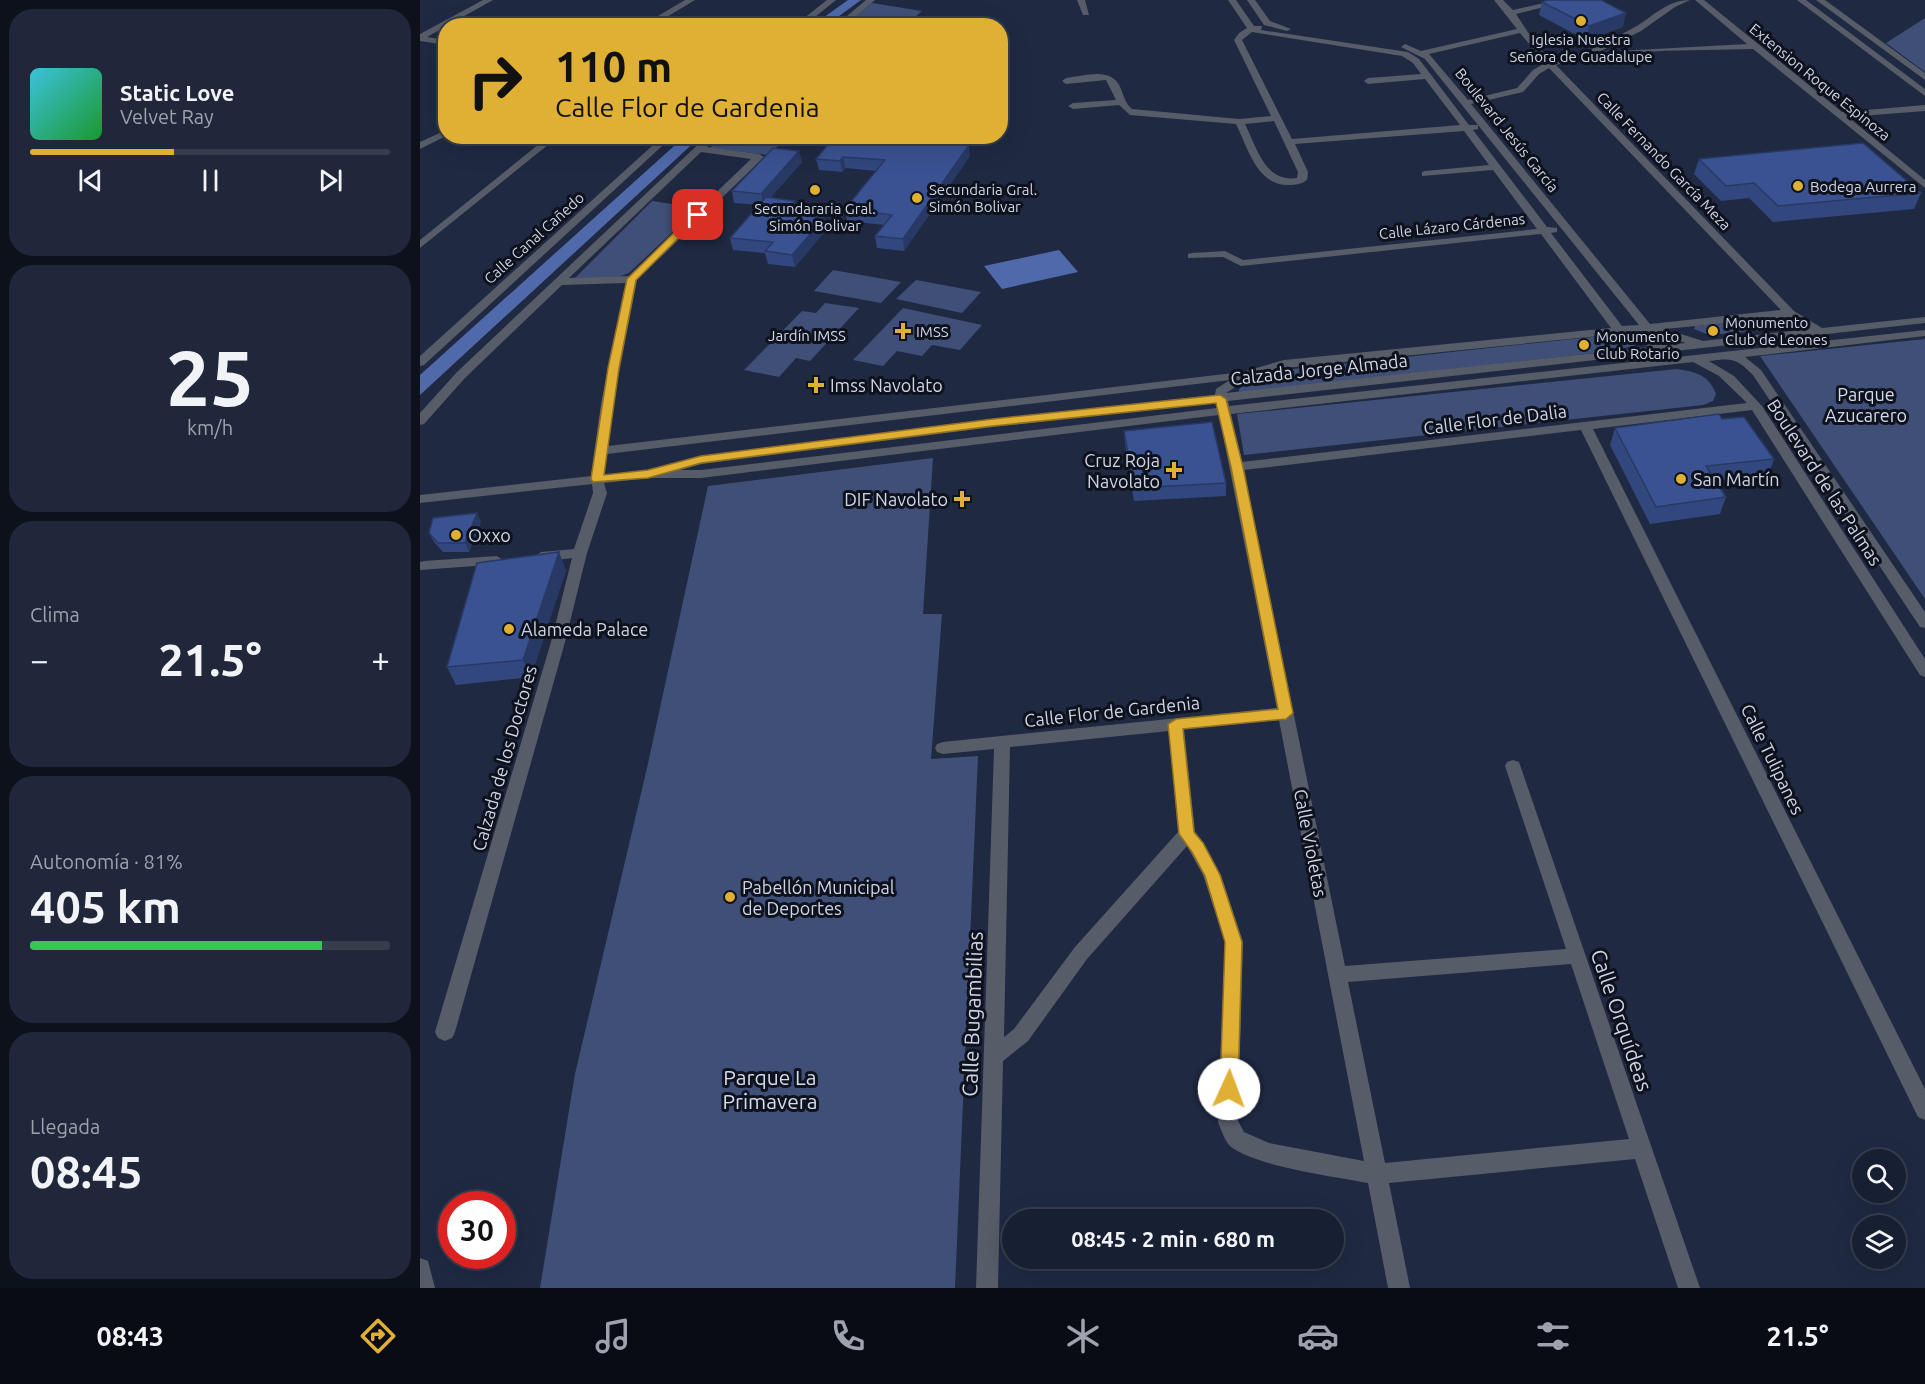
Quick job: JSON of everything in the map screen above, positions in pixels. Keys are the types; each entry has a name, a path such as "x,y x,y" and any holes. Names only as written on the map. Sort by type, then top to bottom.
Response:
{"street":[{"path":"455,18 489,0"},
{"path":"659,18 691,0"},
{"path":"808,18 832,0"},
{"path":"848,18 871,0"},
{"path":"1081,0 1086,13"},
{"path":"1232,0 1251,28 1259,32 1385,50 1409,56 1522,30"},
{"path":"1251,0 1267,23 1277,27"},
{"name":"Calle Fernando García Meza","path":"1498,0 1511,13 1532,45 1790,313 1820,332"},
{"path":"1511,13 1569,0"},
{"path":"1587,55 1638,29 1672,5 1686,0"},
{"name":"Extension Roque Espinoza","path":"1699,0 1925,185"},
{"path":"1801,0 1925,93"},
{"path":"1820,0 1925,76"},
{"path":"420,37 438,27"},
{"name":"Boulevard Jesús García","path":"1251,28 1277,27 1394,44 1428,57 1647,327"},
{"path":"1239,122 1269,177 1286,183 1302,180 1303,172 1238,40 1241,34 1251,28"},
{"path":"420,37 438,41"},
{"path":"1466,104 1520,90 1536,72 1550,64 1587,55 1755,46"},
{"name":"Boulevard Jesús García","path":"1409,56 1427,76 1619,330"},
{"path":"1368,81 1427,76"},
{"path":"1066,81 1108,77 1113,80 1126,110 1130,112 1239,122 1275,118"},
{"path":"1073,106 1122,102"},
{"path":"1840,116 1925,108"},
{"path":"1289,142 1484,126"},
{"path":"420,146 438,137"},
{"path":"420,245 545,144"},
{"name":"Calle Canal Cañedo","path":"420,362 660,144"},
{"path":"420,421 454,382 704,144"},
{"path":"558,282 632,279 759,157 699,149"},
{"path":"1425,174 1496,167"},
{"name":"Calle Lázaro Cárdenas","path":"1192,256 1225,254 1241,263 1568,229"},
{"name":"Calzada de los Doctores","path":"445,1032 558,642 580,554 600,492 597,479 613,368 632,279"},
{"path":"601,451 1247,374 1284,364 1324,359 1790,313"},
{"name":"Calzada Jorge Almada","path":"420,499 648,474 701,474 1664,349 1925,320"},
{"path":"1647,327 1704,344"},
{"path":"1619,330 1664,349"},
{"name":"Calzada Jorge Almada","path":"1221,405 1736,355 1925,333"},
{"name":"Boulevard de las Palmas","path":"1704,344 1736,355 1746,362 1763,381 1925,623"},
{"name":"Boulevard de las Palmas","path":"1664,349 1718,368 1732,378 1756,406 1925,671"},
{"path":"1221,405 1220,392 1247,374"},
{"name":"Calle Violetas","path":"1221,405 1237,467 1399,1288"},
{"name":"Calle Flor de Dalia","path":"1237,467 1756,406"},
{"name":"Calle Tulipanes","path":"1585,426 1925,1110"},
{"path":"424,566 580,554"},
{"name":"Calle Flor de Gardenia","path":"943,748 1286,713"},
{"path":"1176,724 1187,834 1198,848 1212,875 1233,942 1228,1122 1237,1139 1268,1153 1376,1174 1641,1148"},
{"name":"Calle Bugambilias","path":"987,1288 1002,742"},
{"name":"Calle Orquídeas","path":"1513,766 1689,1288"},
{"path":"994,1056 1021,1035 1081,953 1187,834"},
{"path":"1337,975 1577,956"},
{"path":"420,1269 424,1288"}],"green space":[{"path":"872,3 922,11 914,18 854,18"},
{"path":"1925,18 1925,72 1886,43"},
{"path":"714,144 780,144 768,155 710,148"},
{"path":"652,201 698,208 629,273 618,277 575,278"},
{"path":"833,270 901,282 881,303 814,291"},
{"path":"916,280 981,292 962,313 896,299"},
{"name":"Jardín IMSS","path":"825,303 859,308 810,361 796,358 779,377 744,370 802,311 816,313"},
{"path":"903,308 982,325 960,350 932,345 922,356 897,351 883,366 853,360"},
{"path":"1779,318 1801,327 1709,335 1694,329 1695,326"},
{"path":"1624,335 1640,342 1634,346 1611,351 1239,394 1239,389 1249,379 1284,370"},
{"name":"Parque Azucarero","path":"1925,339 1925,599 1760,356"},
{"path":"1677,369 1696,373 1710,382 1716,394 1713,401 1703,405 1244,455 1237,414"},
{"name":"Parque La Primavera","path":"933,458 923,614 942,614 931,759 978,756 955,1288 540,1288 575,1074 647,768 708,486"}],"shaded area":[{"path":"848,0 861,0 837,18 823,18"},
{"path":"676,144 692,144 420,395 420,375"},
{"path":"1059,250 1078,272 1002,289 984,266"}],"building":[{"path":"1547,0 1601,0 1626,13 1589,26 1542,2"},
{"name":"Bodega Aurrera","path":"1863,143 1921,193 1778,206 1754,183 1726,186 1699,159"},
{"path":"828,144 969,145 903,239 875,236 892,215 845,209 885,160 843,157 840,161 816,159"},
{"path":"773,148 799,151 761,194 732,191"},
{"path":"766,197 795,201 783,213 824,218 792,255 765,251 773,242 730,238"},
{"name":"San Martín","path":"1719,414 1722,419 1744,417 1774,459 1706,466 1726,497 1656,507 1615,428"},
{"name":"Cruz Roja Navolato","path":"1212,422 1226,483 1134,488 1124,431"},
{"path":"477,513 465,543 438,543 429,533 433,518"},
{"name":"Alameda Palace","path":"559,552 523,660 447,667 477,563"}],"place":[{"name":"Iglesia Nuestra Señora de Guadalupe","path":"1581,21"},
{"name":"Bodega Aurrera","path":"1798,186"},
{"name":"Secundararia Gral. Simón Bolivar","path":"815,190"},
{"name":"Secundaria Gral. Simón Bolivar","path":"917,198"},
{"name":"IMSS","path":"903,331"},
{"name":"Monumento Club de Leones","path":"1713,331"},
{"name":"Monumento Club Rotario","path":"1584,345"},
{"name":"Imss Navolato","path":"816,385"},
{"name":"Cruz Roja Navolato","path":"1174,470"},
{"name":"San Martín","path":"1681,479"},
{"name":"DIF Navolato","path":"962,499"},
{"name":"Oxxo","path":"456,535"},
{"name":"Alameda Palace","path":"509,629"},
{"name":"Pabellón Municipal de Deportes","path":"730,897"}],"route":[{"path":"698,215 632,279 613,368 597,479 648,474 701,460 993,423 1220,399 1237,467 1286,713 1176,724 1187,834 1198,848 1212,875 1233,942 1229,1089"}]}
